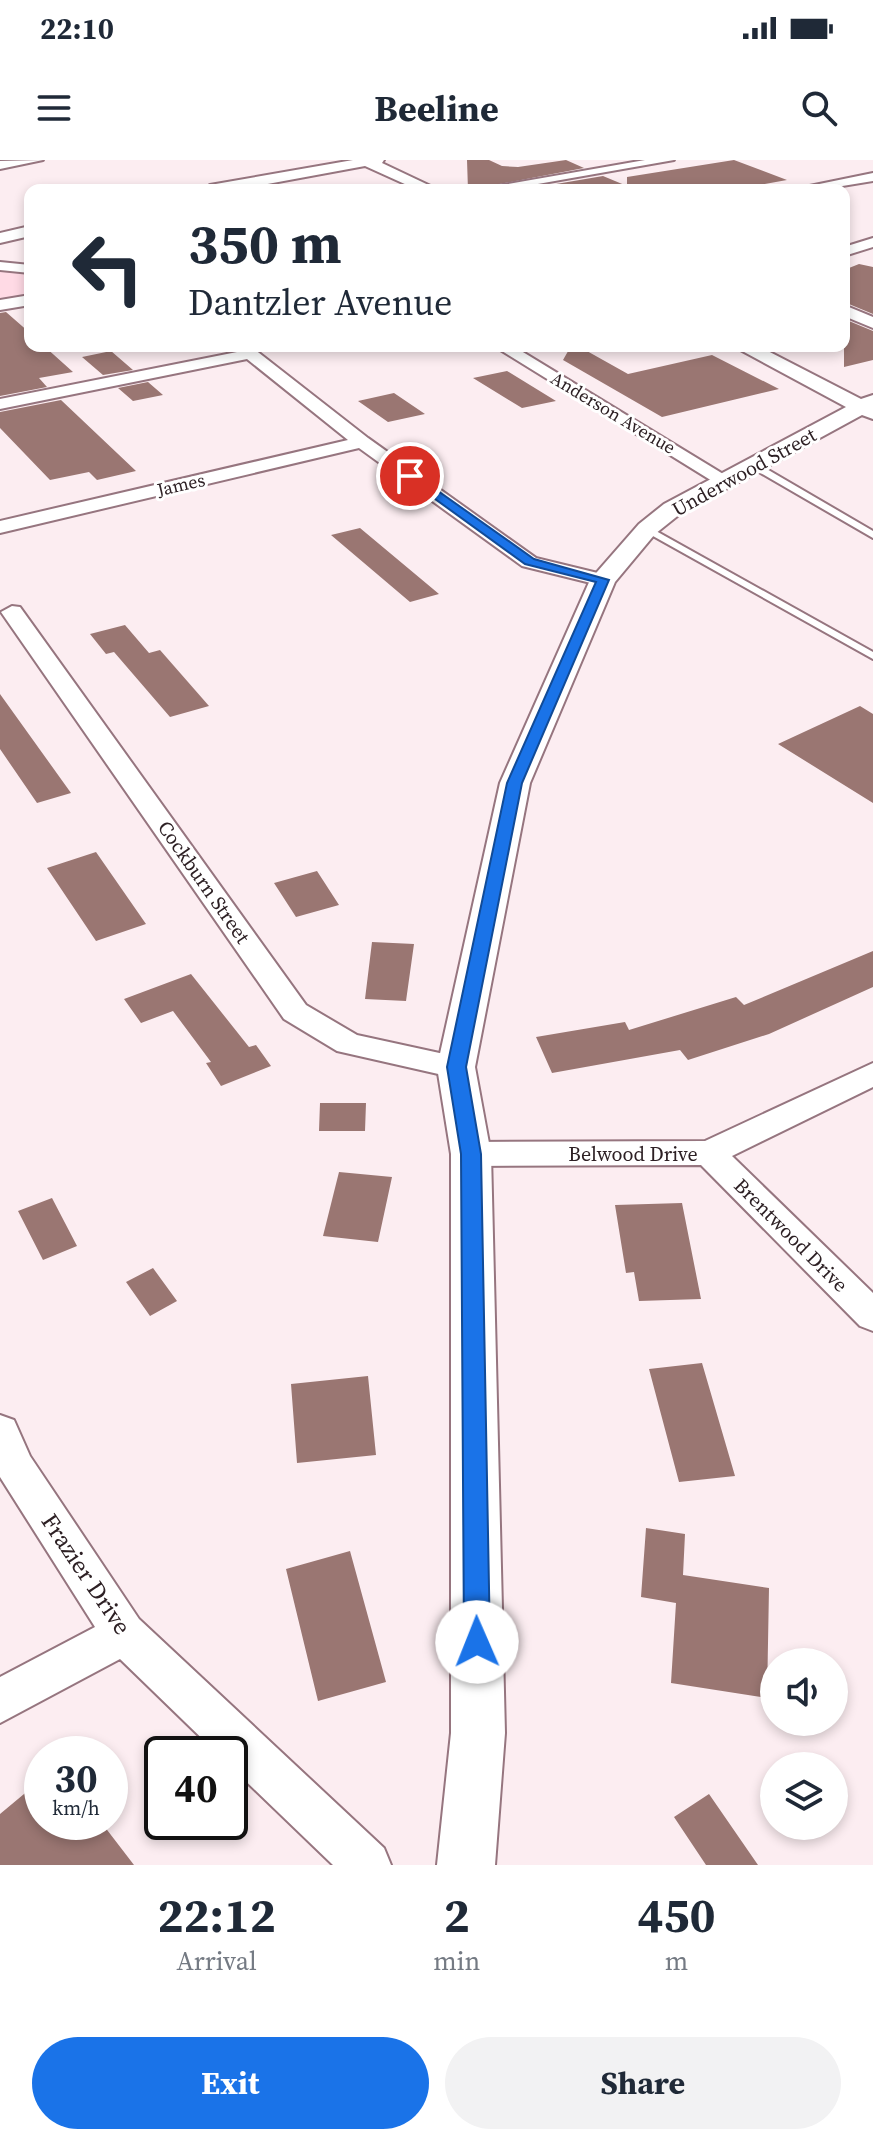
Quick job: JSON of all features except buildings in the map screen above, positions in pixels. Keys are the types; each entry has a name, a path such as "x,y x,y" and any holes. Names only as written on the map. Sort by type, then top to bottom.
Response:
{"street":[{"path":"0,165 37,160"},
{"path":"518,184 668,160"},
{"path":"243,184 369,161 418,184"},
{"path":"830,184 873,177"},
{"path":"850,193 858,195"},
{"path":"0,238 24,232"},
{"path":"850,250 873,242"},
{"path":"0,266 24,268"},
{"path":"0,305 24,301"},
{"path":"850,313 873,323"},
{"path":"0,404 236,352"},
{"path":"248,352 362,442 529,562 603,580"},
{"name":"Anderson Avenue","path":"513,352 740,473"},
{"path":"755,352 869,407"},
{"name":"Underwood Street","path":"466,1865 478,1733 471,1154 456,1067 515,783 603,580 647,529 672,509 869,407"},
{"name":"James","path":"0,527 362,442"},
{"name":"Cockburn Street","path":"12,612 295,1012 348,1044 456,1067"},
{"name":"Belwood Drive","path":"471,1154 709,1153 873,1074"},
{"name":"Brentwood Drive","path":"709,1153 873,1316"},
{"name":"Frazier Drive","path":"0,1432 15,1467 124,1634 367,1865"},
{"path":"0,1701 124,1634"}],"lane":[{"path":"740,473 873,535"},
{"path":"647,529 873,656"}],"shaded area":[{"path":"0,265 24,267 24,300 0,305"}],"route":[{"path":"410,476 529,562 603,580 515,783 456,1067 471,1154 477,1642"}]}
